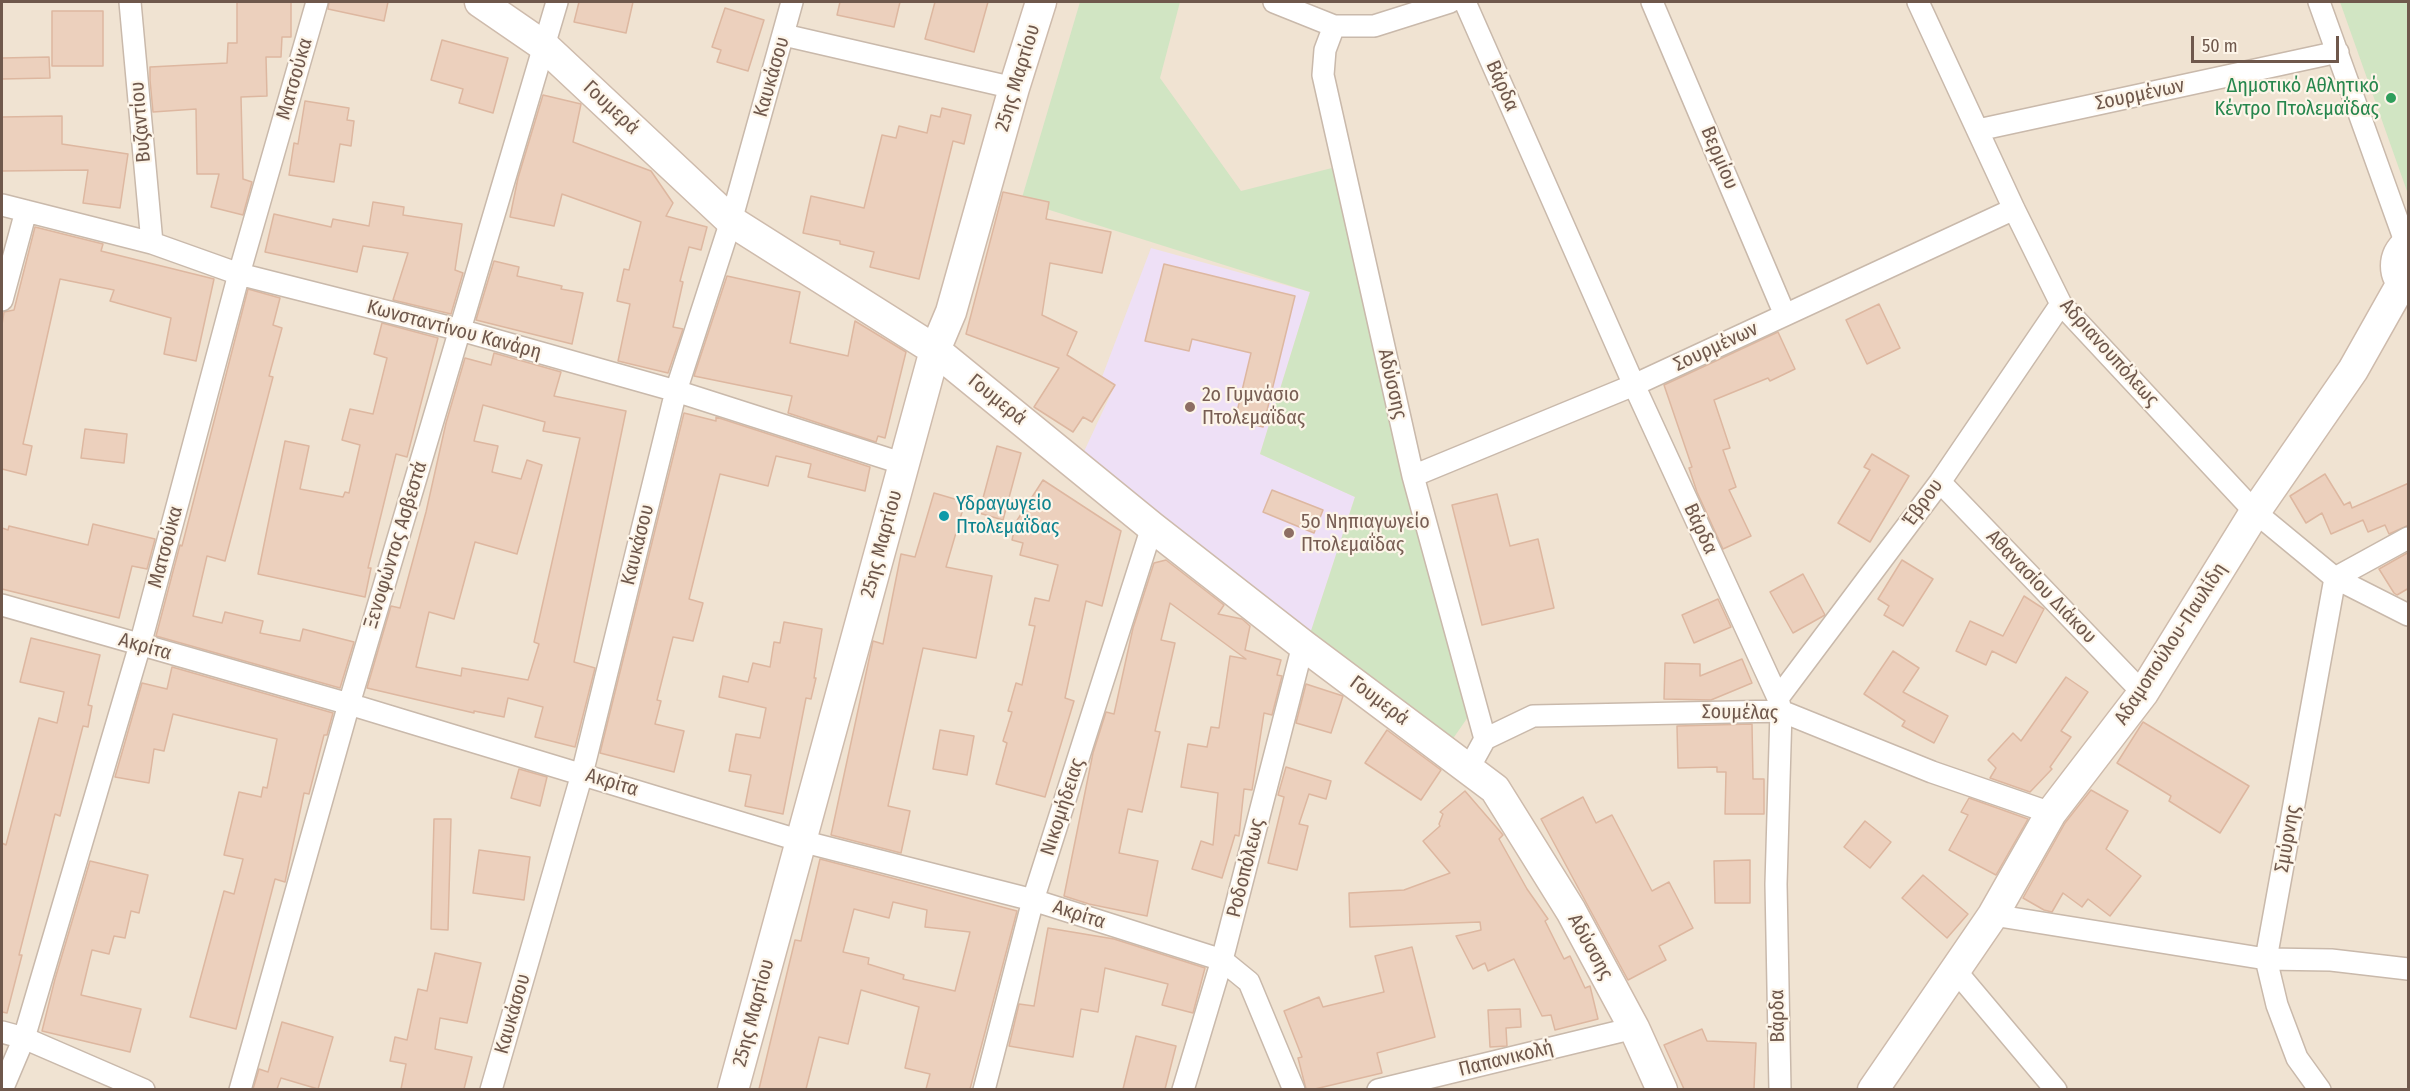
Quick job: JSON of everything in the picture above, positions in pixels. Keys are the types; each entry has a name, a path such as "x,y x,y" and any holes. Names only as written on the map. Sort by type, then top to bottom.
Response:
{"street":[{"name":"Βυζαντίου","path":"130,2 152,243"},
{"name":"Ματσούκα","path":"2,1089 24,1038 140,645 239,274 317,2"},
{"name":"Γουμερά","path":"480,2 544,46 731,221 935,350 1152,527 1303,645 1469,768 1495,789 1507,809"},
{"name":"Ξενοφώντος Ασβεστά","path":"240,1089 349,704 557,2"},
{"name":"Καυκάσου","path":"491,1089 582,774 676,391 731,221 792,2"},
{"name":"25ης Μαρτίου","path":"733,1089 935,350 951,312 1014,88 1041,2"},
{"path":"1274,2 1334,26 1374,26 1450,2"},
{"name":"Βάρδα","path":"1465,2 1634,385 1780,705 1776,884 1780,1089"},
{"name":"Βερμίου","path":"1652,2 1785,315"},
{"name":"Αδριανουπόλεως","path":"1918,2 2014,209 2061,304 2255,513 2335,578 2409,615"},
{"path":"2319,2 2407,244 2399,252 2396,263 2397,274 2405,285"},
{"name":"Αδύσσης","path":"1334,26 1325,50 1323,75 1413,476 1485,739"},
{"path":"784,35 1014,88"},
{"name":"Σουρμένων","path":"1978,130 2338,52"},
{"name":"Κωνσταντίνου Κανάρη","path":"2,205 152,243 239,274 460,330 676,391 904,464"},
{"name":"Σουρμένων","path":"1413,476 1634,385 2014,209"},
{"path":"2,300 26,211"},
{"name":"Αδαμοπούλου-Παυλίδη","path":"1873,1089 1993,915 2051,813 2143,693 2255,513 2353,370 2405,285"},
{"name":"Έβρου","path":"1780,705 1940,482 2061,304"},
{"name":"Αθανασίου Διάκου","path":"1940,482 2143,693"},
{"name":"Νικομήδειας","path":"984,1089 1033,900 1152,527"},
{"path":"2335,578 2409,538"},
{"name":"Σμύρνης","path":"2320,1089 2297,1058 2277,1005 2266,959 2335,578"},
{"name":"Ακρίτα","path":"2,605 349,704 801,841 1033,900 1222,960"},
{"name":"Ροδοπόλεως","path":"1183,1089 1222,960 1303,645"},
{"name":"Σουμέλας","path":"1485,739 1533,716 1780,705 1932,772 2051,813"},
{"path":"1469,768 1485,739"},
{"name":"Αδύσσης","path":"1507,809 1571,911 1634,1028 1662,1089"},
{"path":"1993,915 2266,959 2407,964"},
{"path":"1222,960 1249,982 1294,1089"},
{"path":"1955,970 2056,1089"},
{"name":"Παπανικολή","path":"1378,1089 1634,1028"},
{"path":"2,1032 24,1038 144,1089"}],"shaded area":[{"path":"2,2 2408,2 2408,1089 2,1089"},
{"name":"2ο Γυμνάσιο Πτολεμαΐδας","path":"1151,248 1310,292 1260,454 1355,497 1310,634 1081,458 1115,385 1102,377"}],"green space":[{"path":"1080,2 1180,2 1160,78 1241,191 1332,168 1468,717 1452,740 1310,634 1355,497 1260,454 1310,292 1021,201"},
{"name":"Δημοτικό Αθλητικό Κέντρο Πτολεμαΐδας","path":"2340,2 2408,2 2408,194"}],"building":[{"path":"237,2 291,2 291,37 282,37 281,57 266,57 267,96 241,97 243,179 252,182 243,215 211,207 219,174 197,174 196,109 153,112 150,80 150,67 227,63 228,43 237,43"},
{"path":"329,2 388,2 384,21 328,9"},
{"path":"579,2 633,2 626,33 574,22"},
{"path":"840,2 900,2 894,27 837,15"},
{"path":"935,2 988,2 974,52 925,39"},
{"path":"725,8 764,20 748,71 717,62 721,50 712,47"},
{"path":"52,11 103,11 103,66 52,66"},
{"path":"442,40 508,58 493,113 459,103 463,89 431,80"},
{"path":"49,57 50,78 2,79 2,58"},
{"path":"543,95 581,104 573,142 651,171 673,203 666,216 707,227 701,250 689,247 680,281 683,282 673,327 683,329 668,373 618,361 630,304 617,301 624,269 629,270 641,222 562,194 554,226 510,217 518,178"},
{"path":"305,101 349,108 347,120 354,121 351,146 340,144 334,182 289,175 294,143 298,144"},
{"path":"942,108 971,115 964,144 953,141 919,279 870,267 874,252 840,244 840,241 803,233 811,196 864,208 882,135 896,138 899,126 927,133 931,115 940,117"},
{"path":"62,116 62,144 128,154 120,208 83,203 88,170 2,171 2,117"},
{"path":"1003,192 1049,202 1046,219 1111,232 1102,273 1050,263 1042,315 1077,332 1067,355 1115,385 1092,422 1083,417 1073,432 1034,407 1059,368 966,334"},
{"path":"373,202 404,207 403,215 462,224 455,270 463,273 451,314 393,300 408,253 363,246 357,272 265,252 274,214 331,227 333,219 369,226"},
{"path":"35,227 103,244 101,251 214,279 196,361 164,354 171,318 110,301 114,290 60,279 23,444 32,446 26,475 2,469 2,325 4,312 14,310"},
{"path":"494,261 519,267 517,276 583,293 572,344 476,320"},
{"path":"1164,264 1295,296 1263,427 1235,420 1251,353 1192,339 1189,351 1145,341"},
{"path":"727,276 800,292 790,343 848,356 855,321 906,352 885,438 878,436 876,442 788,413 792,396 694,376"},
{"path":"248,289 280,298 273,325 282,328 269,376 273,377 225,561 207,556 193,616 222,623 225,612 263,621 260,633 300,641 303,629 354,642 340,688 156,636 180,545 182,546"},
{"path":"1879,304 1900,348 1867,364 1846,320"},
{"path":"382,323 438,338 407,457 396,454 368,568 371,568 365,597 258,574 285,441 309,446 300,489 343,497 345,492 349,493 360,445 342,440 350,409 373,414 387,358 374,354"},
{"path":"1778,332 1795,369 1770,381 1768,378 1714,400 1730,448 1723,450 1736,487 1729,490 1751,536 1723,549 1697,492 1689,468 1692,467 1664,385"},
{"path":"494,353 561,372 554,396 626,411 574,662 595,668 575,747 535,737 543,707 508,698 504,717 474,711 474,713 367,688 391,606 400,608 426,512 446,423 465,358 491,365","holes":["483,405 545,422 543,431 580,438 534,642 539,644 528,680 462,668 461,676 416,667 429,612 454,619 475,542 517,554 542,465 527,460 521,479 492,472 498,446 474,441"]},
{"path":"684,413 716,421 716,417 870,467 865,491 808,477 811,464 776,456 768,486 720,474 689,599 703,603 693,641 673,637 657,700 661,701 655,724 684,731 674,772 600,753"},
{"path":"85,429 127,434 124,463 81,458"},
{"path":"997,446 1021,453 1003,520 979,513"},
{"path":"1872,454 1909,476 1870,542 1838,523 1870,470 1864,467"},
{"path":"2325,474 2344,505 2350,502 2352,508 2409,483 2409,525 2389,534 2385,525 2368,532 2363,520 2331,534 2322,513 2306,523 2290,496"},
{"path":"1043,480 1121,531 1102,606 1086,601 1065,698 1074,701 1045,797 996,784 1007,743 1003,741 1012,712 1008,711 1016,683 1022,685 1035,626 1029,625 1035,598 1049,601 1058,565 1020,555 1023,543 1012,540 1016,522"},
{"path":"1272,490 1323,510 1314,533 1263,512"},
{"path":"934,493 965,502 946,567 992,576 976,658 923,648 888,806 910,811 901,853 831,835 873,641 883,644 901,554 915,557"},
{"path":"1497,494 1510,546 1538,539 1554,608 1482,625 1452,505"},
{"path":"93,524 155,539 147,569 132,566 119,618 2,589 2,528 8,530 9,526 88,545"},
{"path":"2409,552 2409,588 2397,595 2379,569"},
{"path":"1166,560 1224,605 1218,614 1242,619 1250,626 1245,650 1281,660 1277,675 1282,676 1272,715 1264,713 1252,790 1244,789 1239,836 1235,835 1222,878 1192,869 1201,841 1213,845 1218,793 1181,787 1188,744 1207,747 1211,727 1219,728 1230,656 1246,659 1170,603 1161,640 1175,643 1155,731 1160,732 1142,812 1128,809 1119,853 1158,861 1147,916 1089,904 1064,896 1093,753 1106,712 1114,714 1133,628 1154,563"},
{"path":"1902,560 1933,579 1903,626 1884,615 1889,606 1878,599"},
{"path":"1803,574 1825,615 1793,633 1770,592"},
{"path":"2024,596 2044,609 2016,663 1992,651 1986,665 1956,651 1970,621 2003,636"},
{"path":"1718,599 1731,627 1694,643 1682,615"},
{"path":"784,622 822,629 814,678 816,678 811,699 806,698 783,814 745,806 751,775 729,771 736,734 760,738 766,708 719,697 723,676 748,682 753,663 770,667 774,642 780,643"},
{"path":"31,638 100,655 88,705 92,706 88,727 83,726 60,816 55,814 19,955 22,955 7,1013 2,1012 2,843 6,845 39,718 57,723 64,692 20,682"},
{"path":"1893,651 1919,668 1903,692 1948,716 1934,743 1902,726 1905,721 1864,694"},
{"path":"1742,659 1752,683 1711,700 1664,699 1665,663 1700,664 1700,676"},
{"path":"172,667 333,713 327,735 324,735 309,794 304,793 285,882 275,879 236,1029 190,1017 224,891 234,894 243,859 224,855 239,792 261,797 263,787 267,788 277,739 173,714 164,751 154,749 149,783 115,777 142,683 167,689"},
{"path":"2066,677 2088,692 2061,731 2071,737 2050,767 2052,769 2030,792 1990,778 1996,768 1988,760 2013,733 2021,741"},
{"path":"1306,684 1343,696 1331,733 1296,723"},
{"path":"2143,722 2249,786 2220,833 2169,801 2171,796 2117,763"},
{"path":"1752,724 1753,779 1764,779 1764,814 1725,814 1726,772 1717,772 1717,767 1678,768 1677,726"},
{"path":"940,730 974,736 967,775 933,769"},
{"path":"1387,730 1441,770 1421,800 1365,763"},
{"path":"1286,767 1331,781 1326,799 1309,794 1299,824 1308,826 1297,870 1268,863 1284,797 1278,795"},
{"path":"519,769 547,777 540,806 511,798"},
{"path":"2091,790 2128,811 2106,849 2141,876 2110,916 2088,899 2082,907 2063,893 2052,912 2044,910 2023,898 2065,823"},
{"path":"1465,791 1503,835 1499,839 1527,889 1548,919 1545,921 1564,959 1570,956 1585,988 1590,986 1598,1019 1555,1030 1551,1015 1542,1016 1514,959 1488,971 1485,963 1473,969 1456,936 1481,930 1480,922 1350,927 1349,893 1404,890 1450,873 1423,841 1440,826 1443,814 1440,812"},
{"path":"1583,797 1596,823 1612,815 1652,891 1669,882 1693,928 1659,946 1666,960 1628,980 1541,819"},
{"path":"1969,798 2028,819 1996,875 1949,850 1968,815 1961,812"},
{"path":"434,819 451,819 448,930 431,929"},
{"path":"1865,821 1891,842 1870,868 1844,847"},
{"path":"479,850 530,857 524,900 473,893"},
{"path":"820,859 1017,911 970,1089 926,1089 930,1074 905,1068 919,1007 861,990 848,1044 819,1037 806,1089 759,1089 795,940 801,941","holes":["893,902 927,910 925,927 970,932 955,991 903,979 904,975 868,964 869,958 843,952 854,909 889,918"]},
{"path":"1750,860 1750,903 1715,903 1714,861"},
{"path":"90,861 148,875 139,913 131,911 125,938 114,936 109,954 92,950 81,995 141,1009 130,1052 42,1031"},
{"path":"1923,875 1968,914 1947,938 1902,898"},
{"path":"1048,928 1114,939 1205,968 1193,1013 1162,1005 1168,984 1105,968 1098,1012 1081,1009 1073,1057 1009,1046 1019,1004 1034,1006"},
{"path":"1412,947 1435,1037 1377,1053 1382,1073 1315,1089 1306,1089 1298,1058 1302,1057 1284,1011 1319,997 1323,1007 1384,992 1375,956"},
{"path":"435,953 481,963 467,1023 440,1018 435,1049 472,1057 464,1089 401,1089 406,1064 390,1061 395,1037 407,1040 418,989 427,991"},
{"path":"1520,1009 1521,1027 1506,1028 1507,1046 1490,1047 1488,1010"},
{"path":"282,1022 333,1037 318,1089 281,1078 277,1089 253,1089 259,1069 268,1072"},
{"path":"1702,1029 1707,1041 1756,1043 1754,1089 1684,1089 1664,1045"},
{"path":"1136,1036 1176,1046 1165,1089 1123,1089"}],"place":[{"name":"Δημοτικό Αθλητικό Κέντρο Πτολεμαΐδας","path":"2391,98"},
{"name":"2ο Γυμνάσιο Πτολεμαΐδας","path":"1190,407"},
{"name":"Υδραγωγείο Πτολεμαΐδας","path":"944,516"},
{"name":"5ο Νηπιαγωγείο Πτολεμαΐδας","path":"1289,533"}]}
